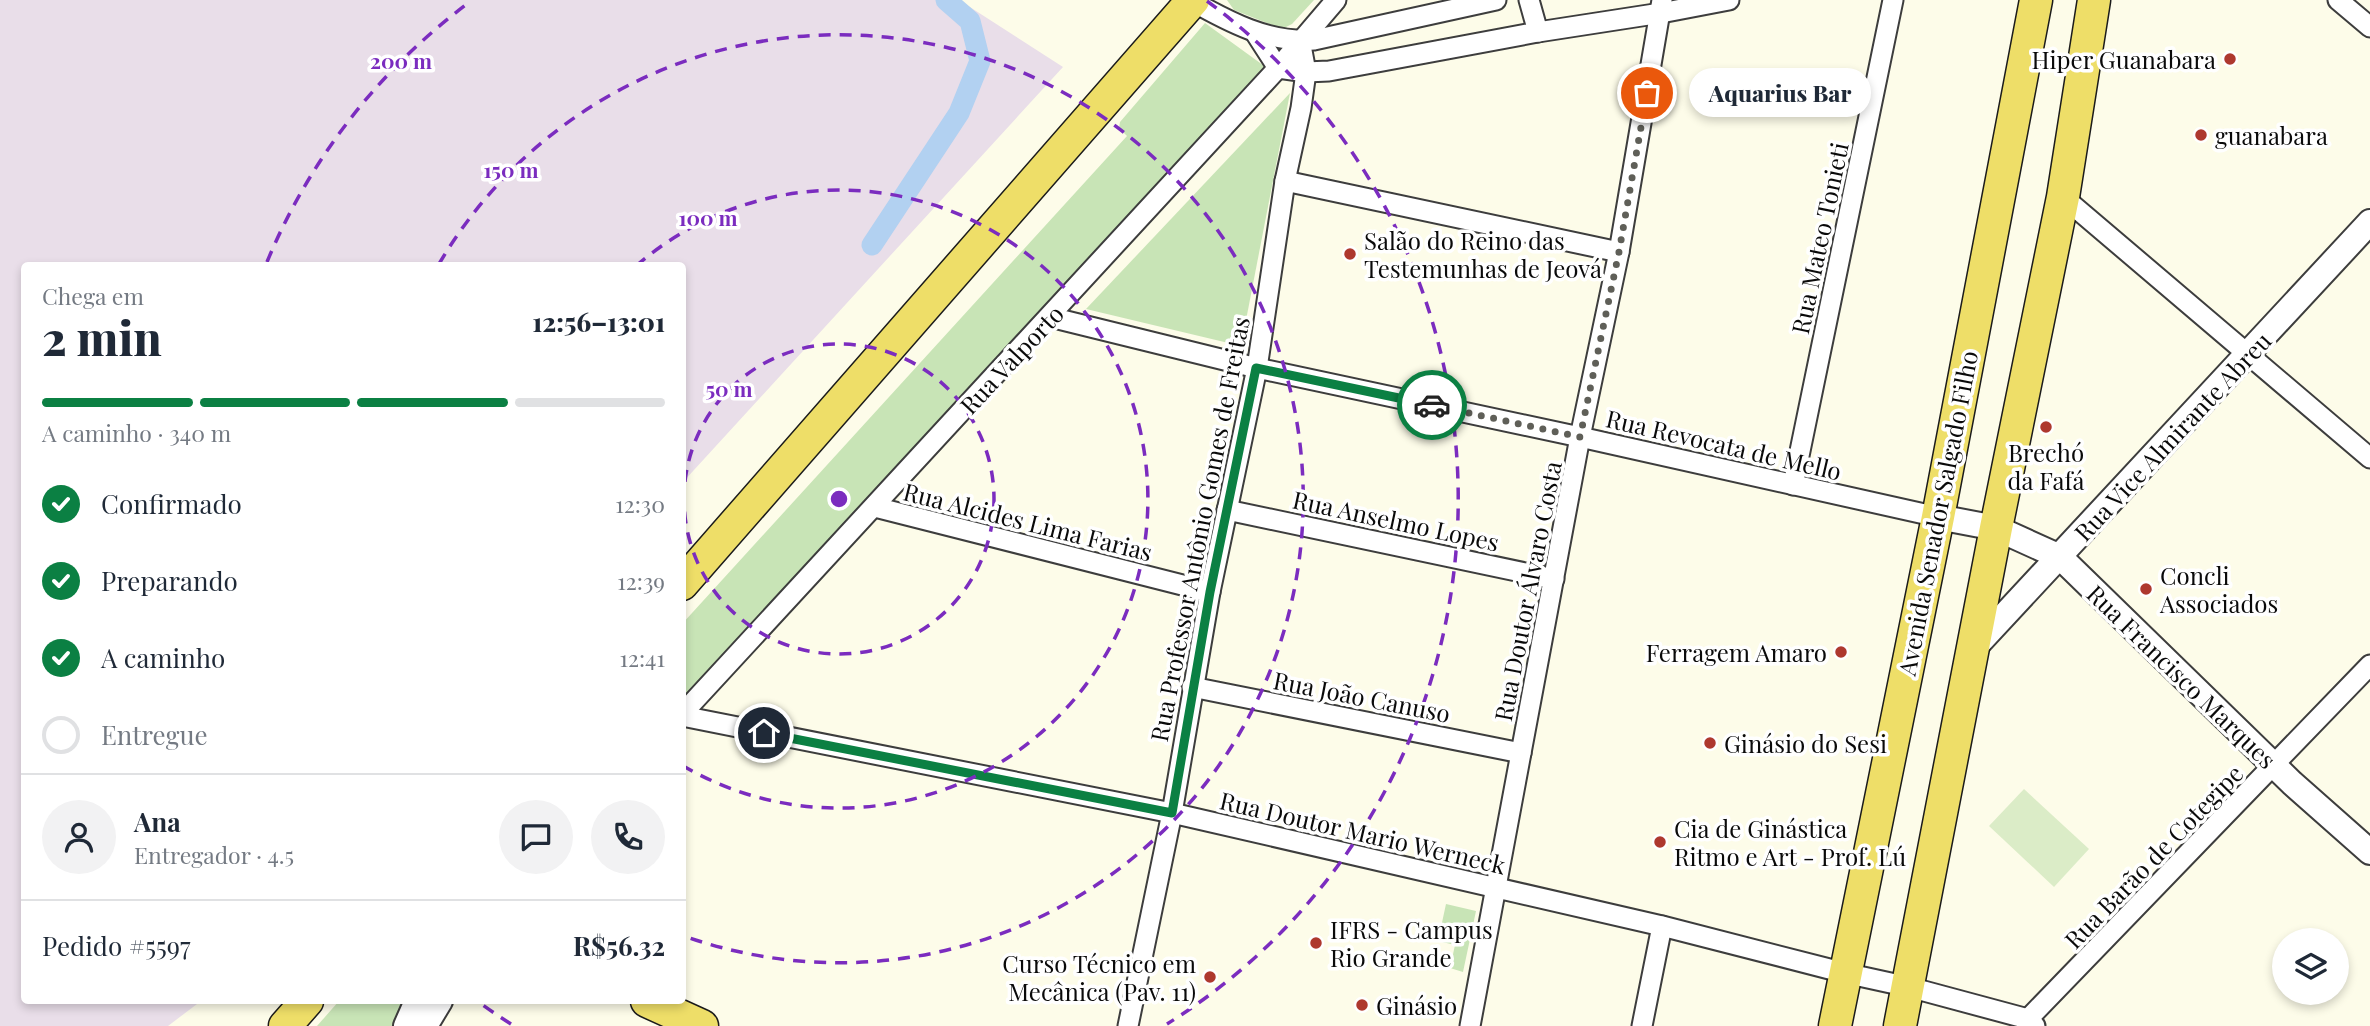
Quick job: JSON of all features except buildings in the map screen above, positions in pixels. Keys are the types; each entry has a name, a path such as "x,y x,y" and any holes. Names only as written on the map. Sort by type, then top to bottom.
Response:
{"main road":[{"path":"686,579 1192,0"},
{"name":"Avenida Senador Salgado Filho","path":"1835,1026 1938,517 2036,0"},
{"path":"1900,1026 2063,197 2094,0"},
{"path":"285,1026 304,1004"},
{"path":"654,1004 702,1026"}],"street":[{"path":"1192,0 1256,34 1314,40 1496,0"},
{"name":"Rua Valporto","path":"686,711 1278,68 1336,0"},
{"path":"1529,0 1538,32"},
{"path":"1256,34 1278,68 1306,72 1353,67 1662,7 1729,0"},
{"name":"Rua Mateo Tonieti","path":"1793,485 1893,0"},
{"path":"2338,0 2370,27"},
{"name":"Rua Doutor Álvaro Costa","path":"1470,1026 1580,437 1619,252 1662,7"},
{"name":"Rua Professor Antônio Gomes de Freitas","path":"1128,1026 1172,813 1192,687 1256,368 1285,181 1306,72 1300,40"},
{"path":"1285,181 1619,252"},
{"path":"2063,197 2370,458"},
{"name":"Rua Vice Almirante Abreu","path":"1973,649 2370,222"},
{"name":"Rua Revocata de Mello","path":"1049,317 1256,368 1938,517"},
{"name":"Rua Alcides Lima Farias","path":"875,507 1210,592"},
{"name":"Rua Anselmo Lopes","path":"1227,510 1554,579"},
{"name":"Rua Francisco Marques","path":"1938,517 1996,528 2060,557 2274,766 2370,852"},
{"name":"Rua Barão de Cotegipe","path":"2031,1023 2370,665"},
{"name":"Rua João Canuso","path":"1192,687 1521,753"},
{"name":"Rua Doutor Mario Werneck","path":"686,716 1172,813 1496,887 1909,987 2031,1023"},
{"path":"1642,1026 1662,926"},
{"path":"406,1026 416,1004"},
{"path":"425,1026 438,1004"}],"shaded area":[{"path":"0,0 959,0 1063,67 686,479 686,262 21,262 21,1004 197,1004 168,1026 0,1026"}],"green space":[{"path":"1227,0 1314,0 1292,24 1282,29 1234,10"},
{"path":"1205,23 1267,68 688,697 686,620 1127,136 1119,128 1120,122"},
{"path":"1290,93 1241,346 1086,309"},
{"path":"2024,789 2089,849 2054,887 1989,826"},
{"path":"1446,904 1476,911 1463,972 1450,968 1455,945 1438,941"},
{"path":"336,1004 402,1004 396,1026 317,1026"}],"waterway":[{"path":"872,245 959,113 980,61 970,21 946,0"}],"way so far":[{"path":"1432,405 1580,437 1619,252 1647,93"}],"place":[{"name":"Hiper Guanabara","path":"2230,59"},
{"name":"Aquarius Bar","path":"1647,93"},
{"name":"guanabara","path":"2201,135"},
{"name":"Salão do Reino das Testemunhas de Jeová","path":"1350,254"},
{"name":"Brechó da Fafá","path":"2046,427"},
{"name":"Concli Associados","path":"2146,589"},
{"name":"Ferragem Amaro","path":"1841,652"},
{"name":"Ginásio do Sesi","path":"1710,743"},
{"name":"Cia de Ginástica Ritmo e Art - Prof. Lú","path":"1660,842"},
{"name":"IFRS - Campus Rio Grande","path":"1316,943"},
{"name":"Curso Técnico em Mecânica (Pav. 11)","path":"1210,977"},
{"name":"Ginásio","path":"1362,1005"}],"route":[{"path":"764,733 1172,813 1192,687 1256,368 1432,405"}]}
